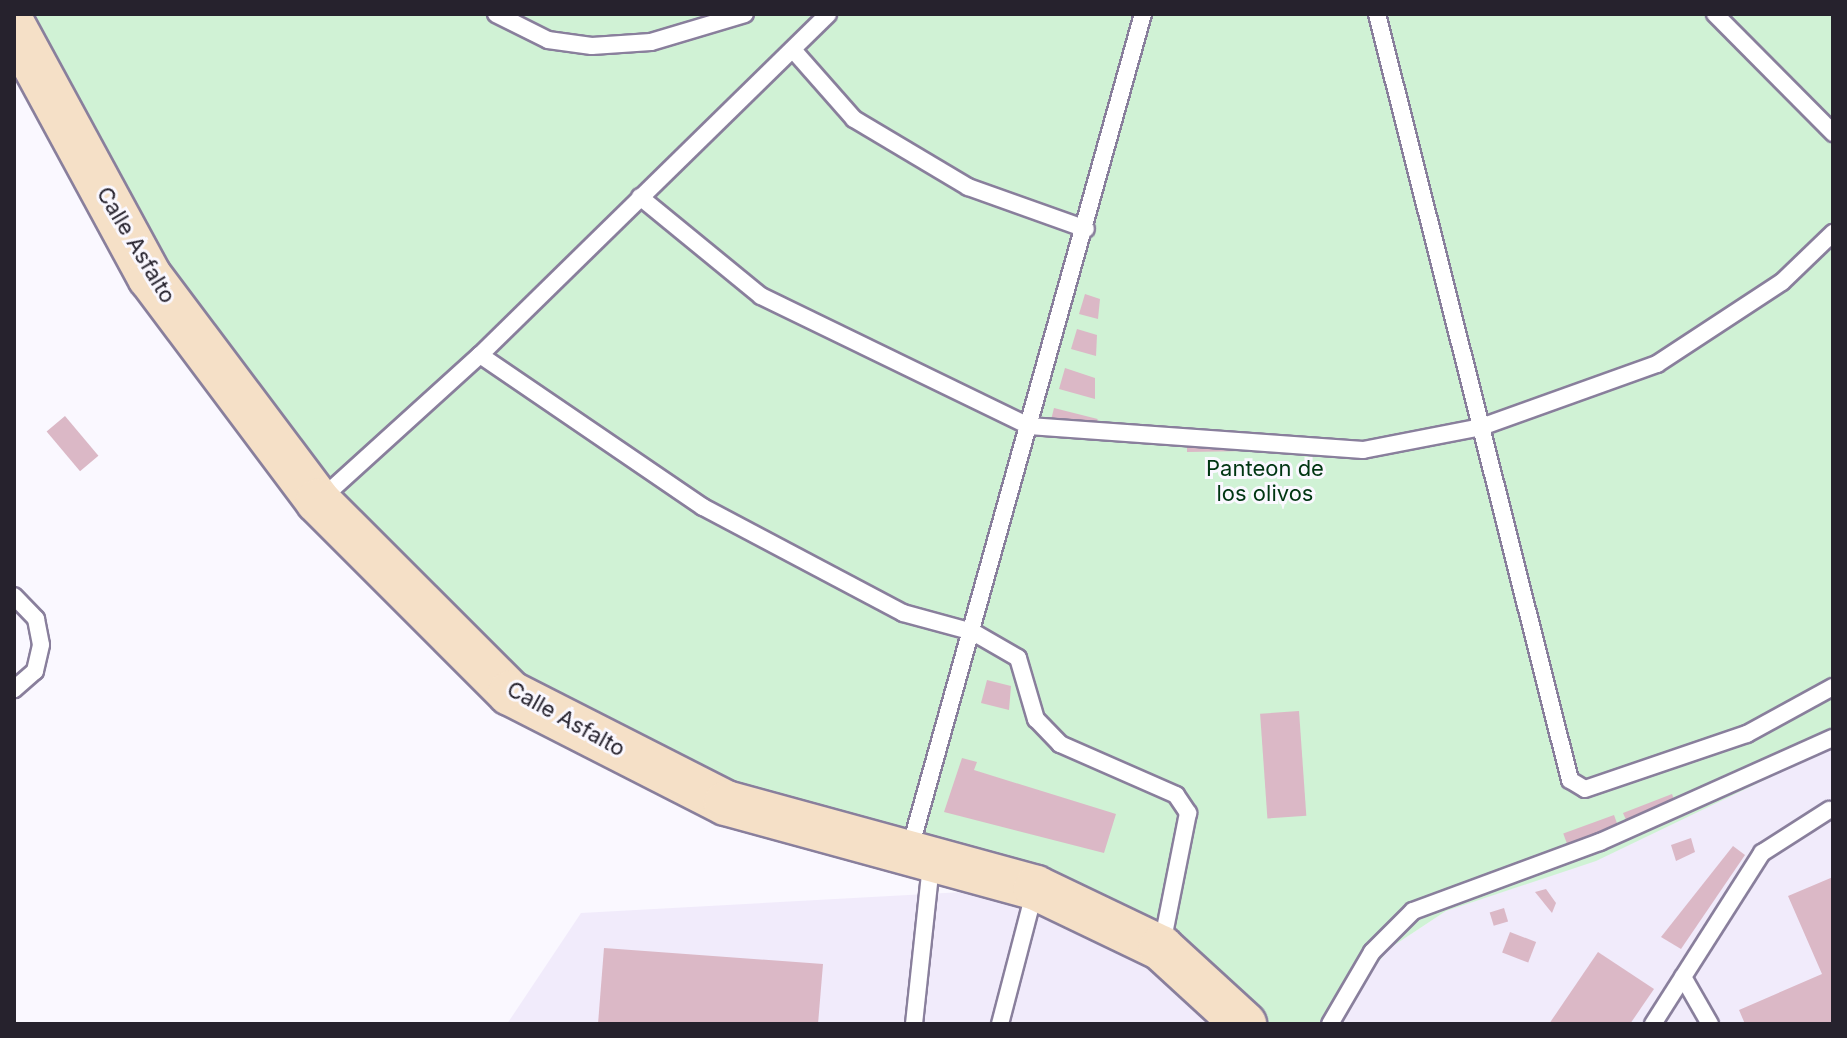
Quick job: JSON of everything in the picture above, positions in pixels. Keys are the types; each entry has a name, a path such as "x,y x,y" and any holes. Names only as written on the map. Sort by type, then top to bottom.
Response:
{"street":[{"name":"Calle Asfalto","path":"14,27 150,277 318,501 510,693 726,803 920,861 1036,888 1161,948 1244,1024"}],"lane":[{"path":"496,14 548,40 592,46 651,42 745,14"},
{"path":"318,501 480,355 640,197 795,52 828,14"},
{"path":"914,1024 920,861 973,632 1143,14"},
{"path":"1377,14 1575,787 1747,734 1833,687"},
{"path":"1715,14 1833,133"},
{"path":"795,52 854,119 968,187 1086,229"},
{"path":"640,197 761,296 1029,426 1363,450 1481,427 1657,364 1782,282 1833,233"},
{"path":"480,355 703,507 903,613 973,632 1018,658 1036,719 1060,744 1176,795 1188,813 1161,948"},
{"path":"14,596 36,619 41,645 35,671 14,689"},
{"path":"1330,1024 1372,952 1413,911 1600,842 1833,738"},
{"path":"1653,1024 1762,853 1829,810"},
{"path":"1000,1024 1036,888"},
{"path":"1683,977 1710,1024"}],"shaded area":[{"path":"1833,747 1833,1024 1328,1024 1390,948 1446,911 1596,860"},
{"path":"1036,888 1244,1024 507,1024 581,913"}],"green space":[{"name":"Panteon de los olivos","path":"14,14 1833,14 1833,747 1596,861 1446,911 1390,948 1328,1024 1244,1024 1161,948 908,858 510,693 150,277"}],"building":[{"path":"1085,294 1100,299 1098,319 1079,314"},
{"path":"1077,329 1097,335 1096,356 1071,349"},
{"path":"1065,368 1095,378 1095,399 1059,389"},
{"path":"1054,408 1098,419 1093,437 1049,426"},
{"path":"65,416 98,456 80,471 47,431"},
{"path":"1187,440 1250,441 1250,451 1187,452"},
{"path":"987,680 1011,686 1009,710 981,703"},
{"path":"1299,711 1306,816 1267,818 1260,714"},
{"path":"962,758 977,762 974,770 1116,814 1104,853 944,812"},
{"path":"1672,794 1676,805 1627,822 1623,813"},
{"path":"1614,815 1618,826 1567,845 1563,833"},
{"path":"1691,838 1695,852 1676,861 1671,845"},
{"path":"1733,846 1745,855 1681,949 1661,937"},
{"path":"1833,877 1833,1024 1745,1024 1739,1010 1822,974 1788,896"},
{"path":"1546,889 1556,903 1552,913 1535,892"},
{"path":"1504,908 1508,921 1494,926 1490,912"},
{"path":"1510,932 1536,942 1528,963 1502,953"},
{"path":"604,948 823,964 818,1024 598,1024"},
{"path":"1598,952 1654,989 1630,1024 1549,1024"}]}
